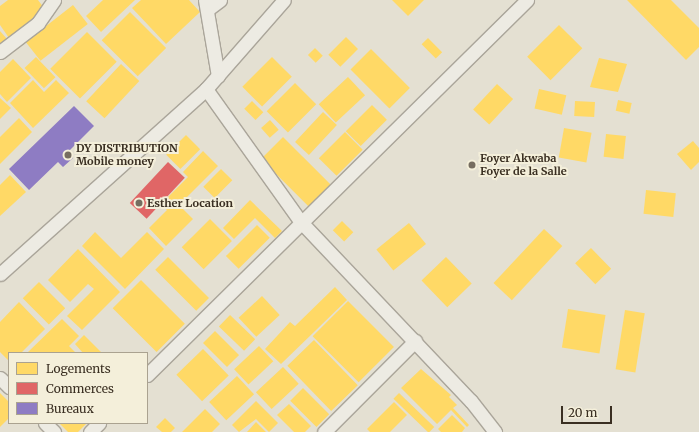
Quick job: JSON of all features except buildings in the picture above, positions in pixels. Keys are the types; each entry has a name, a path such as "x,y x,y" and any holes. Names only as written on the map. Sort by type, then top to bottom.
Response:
{"street":[{"path":"0,52 38,23 54,0"},
{"path":"218,76 206,5 220,0"},
{"path":"0,274 206,89 284,0"},
{"path":"148,374 527,0"},
{"path":"206,89 301,222 415,341 495,432"},
{"path":"324,432 415,341"},
{"path":"0,378 8,386"},
{"path":"46,424 54,432"},
{"path":"90,432 98,424"}],"place":[{"name":"DY DISTRIBUTION Mobile money","path":"68,155"},
{"name":"Foyer Akwaba Foyer de la Salle","path":"472,165"},
{"name":"Esther Location","path":"139,203"}]}
